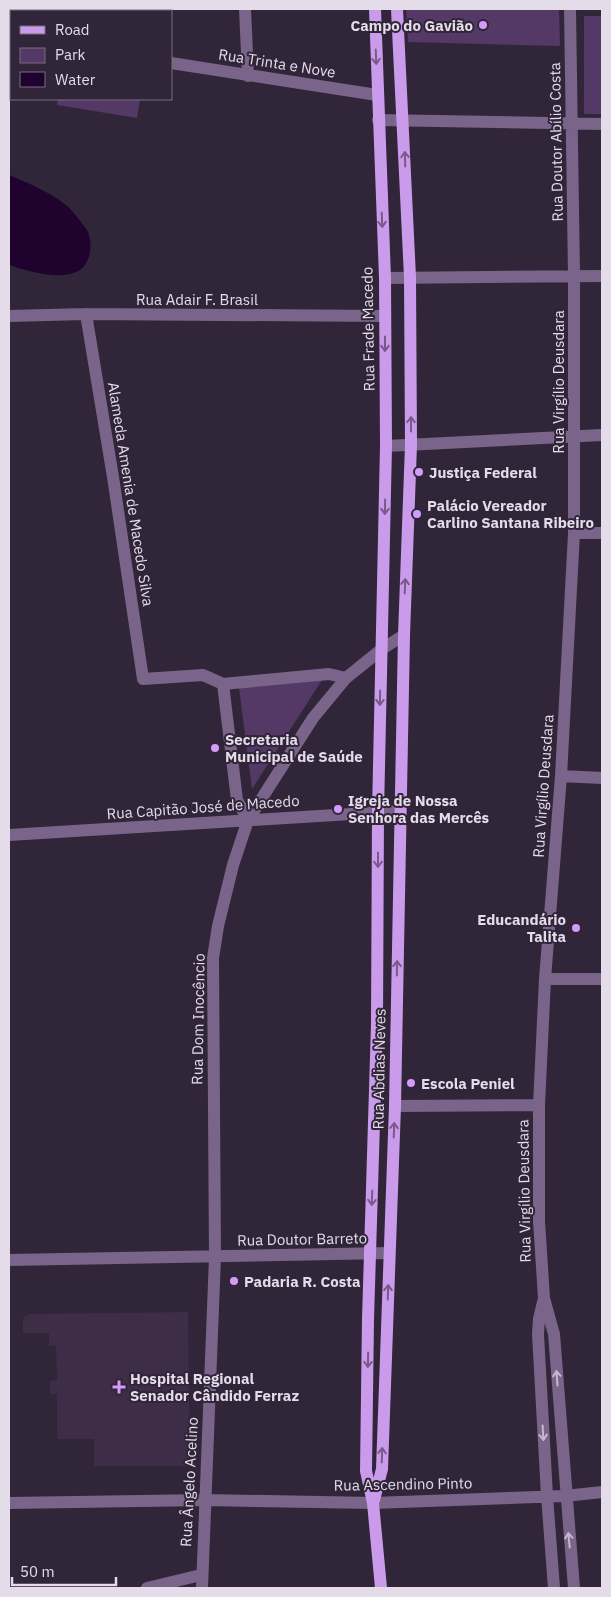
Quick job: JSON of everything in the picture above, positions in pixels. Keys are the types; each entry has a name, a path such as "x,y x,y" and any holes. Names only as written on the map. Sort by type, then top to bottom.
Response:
{"main road":[{"name":"Rua Frade Macedo","path":"375,9 385,316 386,446 382,649"},
{"path":"397,9 404,122 410,277 411,445 404,635"},
{"name":"Rua Abdias Neves","path":"373,1503 382,1469 395,1106 404,635"},
{"name":"Rua Abdias Neves","path":"381,1588 373,1503 366,1471 368,1319 377,1024 378,812 382,649"},
{"path":"377,1024 396,1025"},
{"path":"368,1319 387,1320"}],"street":[{"path":"245,9 248,76"},
{"name":"Rua Doutor Abílio Costa","path":"570,9 574,276"},
{"name":"Rua Trinta e Nove","path":"172,63 377,95"},
{"path":"378,120 404,122 602,124"},
{"name":"Rua Virgílio Deusdara","path":"574,276 574,533 561,776 539,1105 539,1221 544,1298 554,1334 565,1496 574,1588"},
{"path":"384,278 602,276"},
{"name":"Rua Adair F. Brasil","path":"9,316 86,314 385,316"},
{"name":"Alameda Amenia de Macedo Silva","path":"86,314 143,678 203,675 223,684"},
{"path":"386,446 602,434"},
{"path":"574,533 602,533"},
{"name":"Rua Dom Inocêncio","path":"215,1257 213,958 218,926 233,866 248,820 313,718 346,678 382,649 404,635"},
{"path":"248,820 238,800 223,684 329,674 346,678"},
{"path":"561,776 602,778"},
{"name":"Rua Capitão José de Macedo","path":"9,835 400,811"},
{"path":"546,979 602,979"},
{"path":"395,1106 539,1105"},
{"name":"Rua Doutor Barreto","path":"9,1260 389,1253"},
{"name":"Rua Ângelo Acelino","path":"202,1588 201,1575 215,1257"},
{"name":"Rua Virgílio Deusdara","path":"544,1298 538,1334 554,1588"},
{"name":"Rua Ascendino Pinto","path":"9,1503 205,1500 373,1503 565,1496 602,1492"},
{"path":"147,1588 201,1575"}],"shaded area":[{"name":"Hospital Regional Senador Cândido Ferraz","path":"188,1312 190,1466 94,1466 94,1439 57,1439 57,1394 50,1394 50,1381 57,1380 56,1346 49,1346 49,1333 23,1333 23,1319 25,1316 30,1314"}],"green space":[{"name":"Campo do Gavião","path":"406,9 559,9 560,46 408,42"},
{"path":"584,16 602,16 602,114 584,114"},
{"path":"58,100 140,100 137,118 57,105"},
{"path":"322,680 252,789 239,688"}],"water":[{"path":"9,175 39,188 60,200 81,222 90,237 90,255 81,269 68,274 51,275 9,265"}],"place":[{"name":"Campo do Gavião","path":"483,25"},
{"name":"Justiça Federal","path":"419,472"},
{"name":"Palácio Vereador Carlino Santana Ribeiro","path":"417,514"},
{"name":"Secretaria Municipal de Saúde","path":"215,748"},
{"name":"Igreja de Nossa Senhora das Mercês","path":"338,809"},
{"name":"Educandário Talita","path":"576,928"},
{"name":"Escola Peniel","path":"411,1083"},
{"name":"Padaria R. Costa","path":"234,1281"},
{"name":"Hospital Regional Senador Cândido Ferraz","path":"119,1387"}]}
